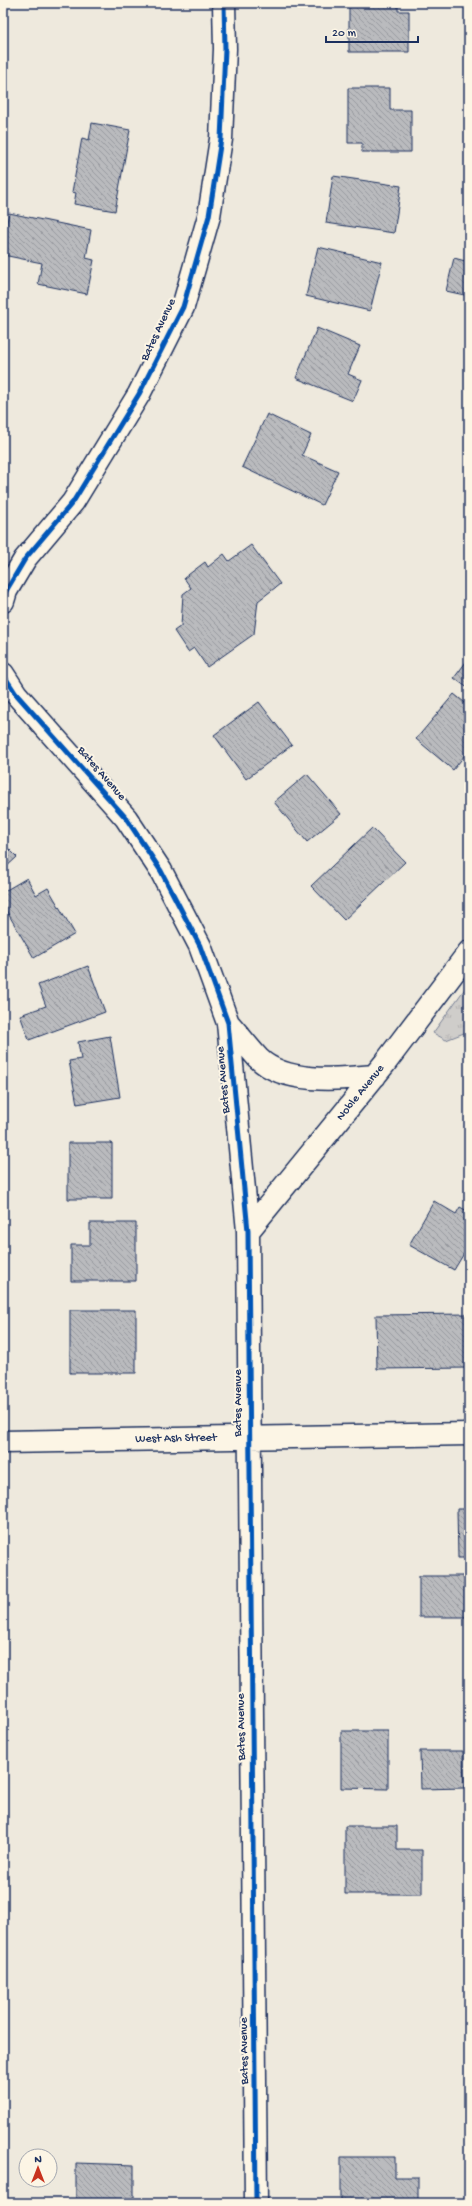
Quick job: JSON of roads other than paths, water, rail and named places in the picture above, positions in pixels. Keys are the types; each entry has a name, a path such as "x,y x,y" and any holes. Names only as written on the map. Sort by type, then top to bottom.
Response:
{"street":[{"name":"Bates Avenue","path":"3,602 6,591 25,559 73,502 139,394 183,307 209,216 221,139 225,49 224,3"},
{"name":"Bates Avenue","path":"3,674 16,694 126,818 161,871 200,946 228,1022 248,1231 256,2203"},
{"name":"Noble Avenue","path":"248,1231 375,1076 469,952"},
{"path":"228,1022 260,1059 285,1073 327,1080 375,1076"},
{"name":"West Ash Street","path":"3,1442 469,1434"}]}
